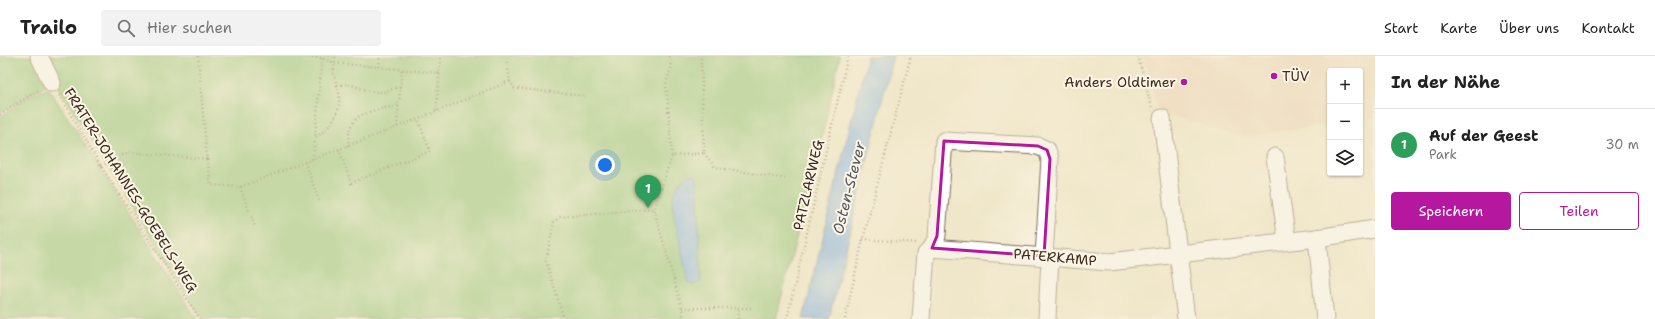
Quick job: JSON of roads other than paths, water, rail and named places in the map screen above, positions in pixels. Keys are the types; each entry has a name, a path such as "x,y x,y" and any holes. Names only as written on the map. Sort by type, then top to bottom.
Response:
{"street":[{"path":"39,56 52,83"},
{"path":"1162,118 1186,319"},
{"path":"921,319 926,253 932,248 937,236 944,141 1038,146 1047,150 1050,160 1046,319"},
{"path":"1275,158 1287,241"},
{"name":"PATERKAMP","path":"932,248 1109,262 1317,238 1375,229"},
{"path":"1317,238 1325,319"}],"water":[{"name":"Osten-Stever","path":"867,56 893,56 829,319 803,319"},
{"path":"693,174 697,177 701,282 693,285 688,282 672,204 675,190 680,182"}],"place":[{"name":"TÜV","path":"1274,76"},
{"name":"Anders Oldtimer","path":"1184,82"},
{"name":"Auf der Geest","path":"648,208"}]}
